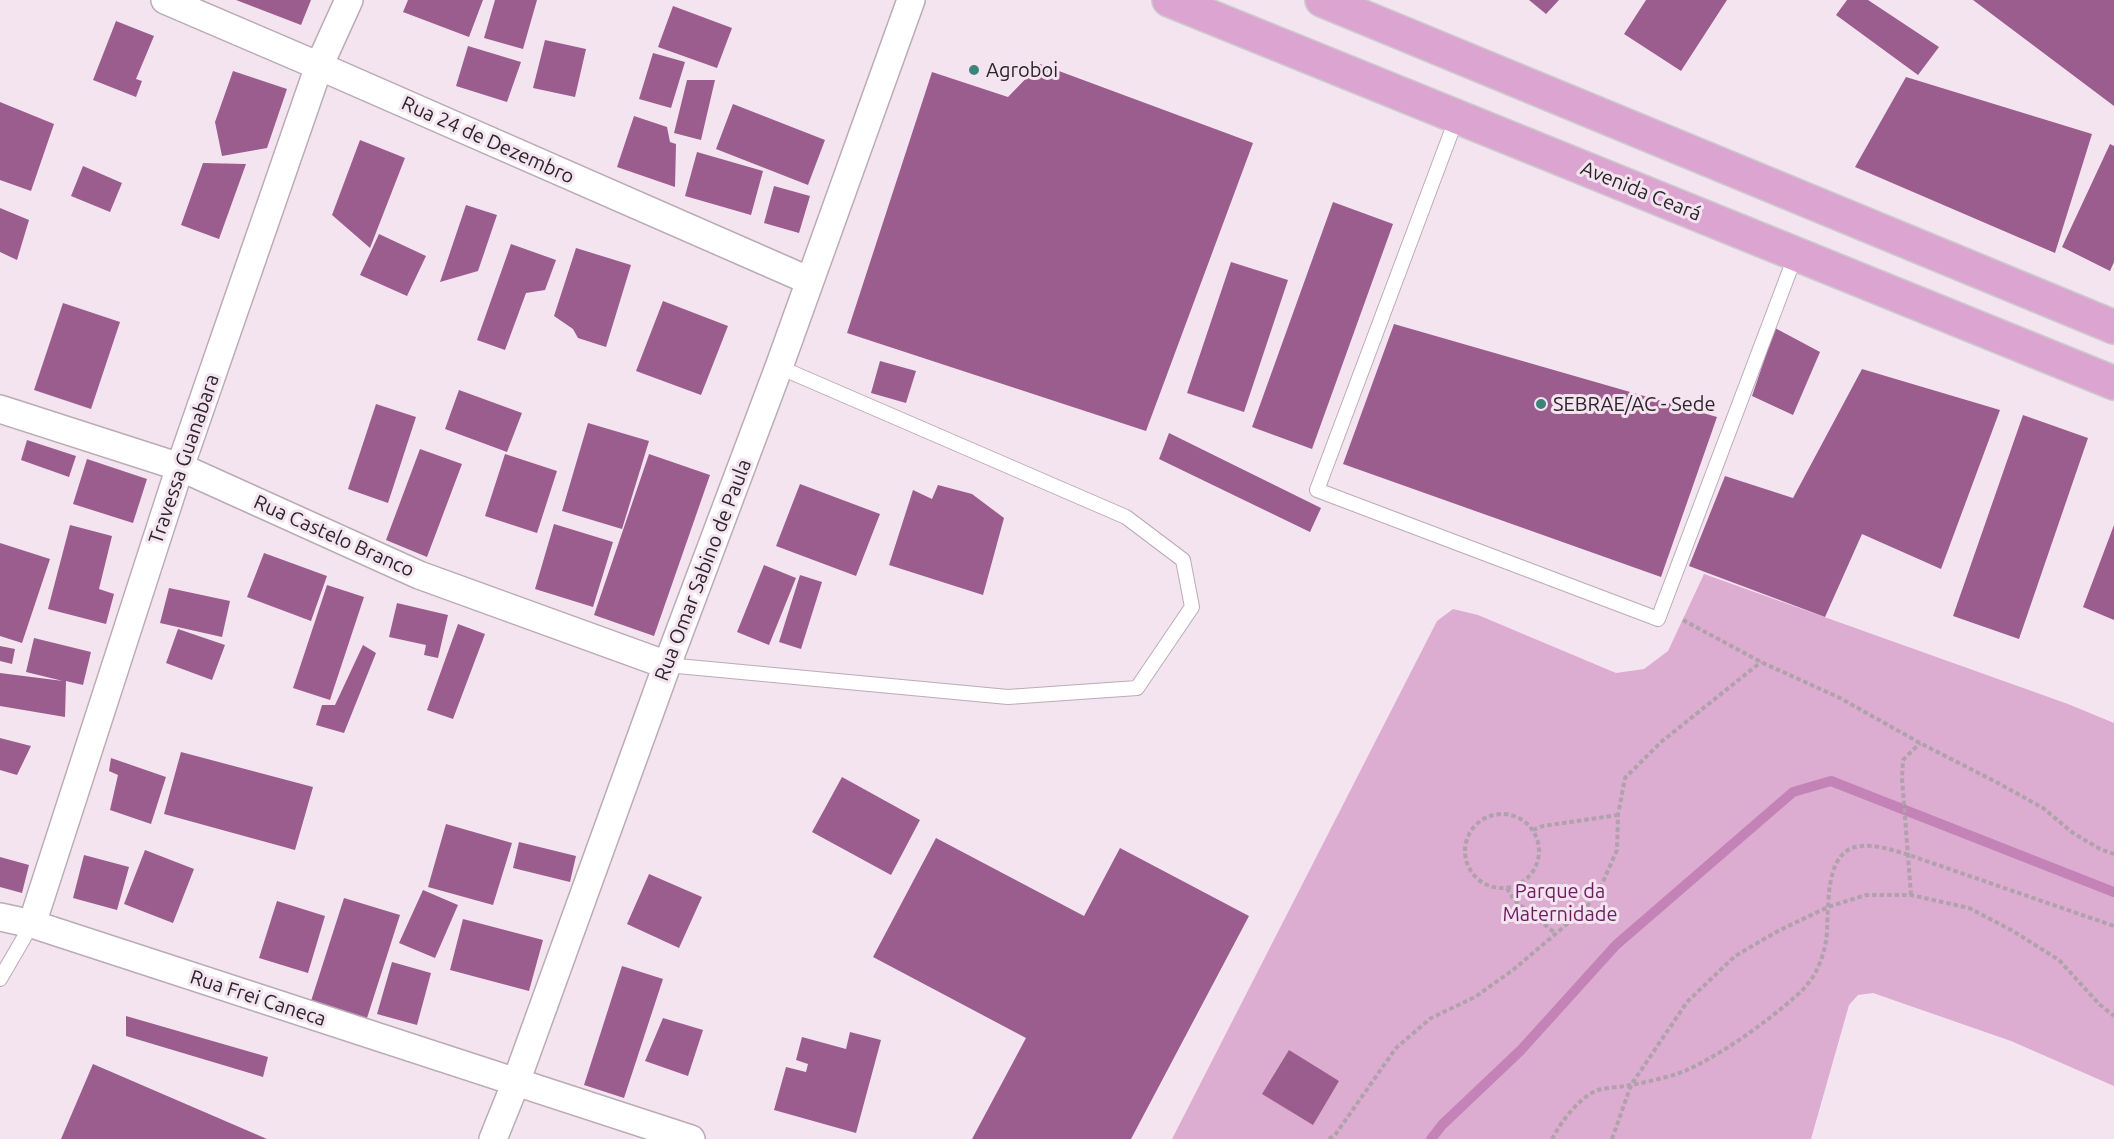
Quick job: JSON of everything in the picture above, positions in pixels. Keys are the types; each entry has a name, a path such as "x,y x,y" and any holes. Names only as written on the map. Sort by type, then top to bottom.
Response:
{"main road":[{"name":"Avenida Ceará","path":"1169,0 2114,383"},
{"path":"1322,0 2114,327"}],"street":[{"name":"Rua 24 de Dezembro","path":"165,0 810,281"},
{"name":"Travessa Guanabara","path":"32,924 180,467 319,66 350,0"},
{"name":"Rua Omar Sabino de Paula","path":"493,1139 779,367 911,0"},
{"name":"Rua Castelo Branco","path":"0,409 180,467 419,575 667,665"},
{"name":"Rua Frei Caneca","path":"0,916 32,924 691,1139"}],"lane":[{"path":"1457,117 1317,490 1658,619 1796,254"},
{"path":"667,665 1008,697 1137,688 1192,608 1184,560 1126,517 779,367"},
{"path":"0,980 32,924"}],"path":[{"path":"1683,620 1761,662 1840,698 2043,808 2073,833 2100,849 2114,854"},
{"path":"1329,1139 1335,1135 1396,1048 1431,1018 1475,998 1513,970 1586,908 1602,884 1617,850 1618,815 1625,778 1661,742 1761,662"},
{"path":"1911,895 1902,778 1903,760 1920,743"},
{"path":"1502,814 1515,816 1533,830 1537,840 1537,862 1531,874 1520,883 1507,888 1493,887 1480,881 1471,871 1465,859 1465,846 1469,833 1477,823 1489,816 1502,814"},
{"path":"1533,830 1543,826 1618,815"},
{"path":"1552,1139 1557,1129 1579,1103 1597,1090 1631,1085 1685,1071 1776,1014 1807,987 1819,965 1826,940 1831,876 1842,854 1855,847 1880,846 2114,926"},
{"path":"1507,888 1514,900 1555,933"},
{"path":"1612,1139 1631,1085 1687,1002 1735,956 1778,931 1828,907 1866,895 1911,895 1968,908 2013,931 2059,960 2099,1004 2114,1016"}],"green space":[{"name":"Parque da Maternidade","path":"1704,574 2068,704 2114,723 2114,1086 2011,1041 1873,993 1858,995 1849,1005 1811,1139 1172,1139 1437,621 1453,609 1478,615 1616,673 1644,669 1668,651"}],"building":[{"path":"236,0 311,0 301,25"},
{"path":"408,0 483,0 469,37 403,12"},
{"path":"495,0 537,0 523,49 484,38"},
{"path":"1529,0 1559,0 1546,14"},
{"path":"1646,0 1727,0 1681,71 1624,34"},
{"path":"1847,0 1868,0 1939,47 1918,75 1836,15"},
{"path":"1973,0 2114,0 2114,106"},
{"path":"673,6 732,28 717,68 658,47"},
{"path":"116,21 154,36 136,79 142,81 136,97 93,80"},
{"path":"545,40 586,49 575,97 533,88"},
{"path":"468,46 521,62 507,102 456,86"},
{"path":"653,53 685,62 671,108 639,99"},
{"path":"1040,64 1253,143 1146,431 847,333 932,72 1008,97"},
{"path":"233,71 287,89 267,148 222,156 215,122"},
{"path":"1906,77 2092,134 2055,253 1855,167"},
{"path":"687,80 715,80 701,140 674,133"},
{"path":"0,102 54,124 31,191 0,180"},
{"path":"733,104 825,140 808,185 716,149"},
{"path":"634,116 667,127 670,142 676,144 675,187 617,167"},
{"path":"360,140 405,158 370,248 332,215"},
{"path":"2110,144 2114,146 2114,262 2110,271 2062,247"},
{"path":"697,152 763,171 751,215 685,196"},
{"path":"203,163 246,164 219,239 181,225"},
{"path":"83,166 122,183 110,212 71,196"},
{"path":"774,186 810,196 799,233 764,223"},
{"path":"1333,202 1393,224 1312,449 1252,427"},
{"path":"466,205 497,215 478,271 440,282"},
{"path":"0,208 29,220 17,260 0,252"},
{"path":"379,234 426,256 407,296 360,275"},
{"path":"511,244 556,260 545,290 526,293 505,350 477,340"},
{"path":"576,248 631,265 606,347 578,338 573,329 554,316"},
{"path":"1231,262 1288,280 1244,412 1187,393"},
{"path":"663,301 728,326 701,395 636,371"},
{"path":"63,303 120,322 91,409 34,390"},
{"path":"1394,324 1717,417 1661,577 1343,464"},
{"path":"1775,328 1820,352 1793,415 1752,396"},
{"path":"880,361 916,371 906,403 871,393"},
{"path":"1862,369 2000,410 1941,569 1862,534 1825,617 1689,566 1725,476 1793,498"},
{"path":"459,390 522,413 507,452 445,429"},
{"path":"376,404 416,417 388,503 348,489"},
{"path":"2023,415 2088,438 2019,639 1953,616"},
{"path":"588,423 649,441 622,529 562,511"},
{"path":"1169,433 1321,508 1310,532 1159,459"},
{"path":"27,440 76,456 69,477 21,460"},
{"path":"420,449 462,464 427,557 386,540"},
{"path":"505,454 557,471 537,533 485,516"},
{"path":"649,454 710,475 654,636 594,615"},
{"path":"87,459 147,479 133,523 73,504"},
{"path":"800,484 880,514 856,576 776,546"},
{"path":"938,485 972,494 1004,518 983,595 889,565 913,490 932,499"},
{"path":"554,524 613,542 593,607 535,589"},
{"path":"70,525 112,536 99,589 114,594 106,624 48,609"},
{"path":"2114,525 2114,620 2083,607"},
{"path":"0,543 50,559 22,643 0,636"},
{"path":"264,553 327,576 311,621 247,597"},
{"path":"764,565 796,578 769,645 737,632"},
{"path":"800,575 822,582 801,649 779,642"},
{"path":"327,585 364,597 330,700 293,688"},
{"path":"169,588 230,601 222,637 160,623"},
{"path":"397,603 448,615 438,658 424,655 426,645 389,637"},
{"path":"458,624 485,634 453,719 427,710"},
{"path":"178,629 225,645 212,680 166,663"},
{"path":"34,638 91,652 83,685 66,681 65,717 0,706 0,673 63,681 26,672"},
{"path":"363,645 376,653 344,733 316,725 322,705 335,705"},
{"path":"0,646 15,649 12,664 0,661"},
{"path":"0,738 31,746 17,775 0,770"},
{"path":"181,752 313,787 295,850 164,814"},
{"path":"111,758 166,777 151,824 110,810 118,775 109,771"},
{"path":"842,777 920,820 891,875 812,832"},
{"path":"446,824 512,843 493,905 428,887"},
{"path":"936,838 1084,916 1120,848 1249,916 1131,1139 972,1139 1026,1038 873,957"},
{"path":"519,842 576,856 570,882 513,868"},
{"path":"145,850 194,869 173,923 124,904"},
{"path":"84,855 129,867 117,910 73,898"},
{"path":"0,857 29,865 22,893 0,887"},
{"path":"649,874 702,897 679,948 627,924"},
{"path":"423,890 458,905 435,958 399,943"},
{"path":"344,898 400,915 367,1018 311,1001"},
{"path":"277,901 325,916 308,973 259,958"},
{"path":"463,919 543,940 529,991 450,970"},
{"path":"392,962 431,973 417,1025 377,1014"},
{"path":"622,966 663,979 624,1098 584,1085"},
{"path":"126,1016 268,1057 263,1077 126,1036"},
{"path":"663,1018 703,1030 688,1076 645,1061"},
{"path":"850,1032 881,1040 856,1133 774,1110 786,1067 806,1072 808,1064 796,1060 802,1037 846,1049"},
{"path":"1289,1050 1339,1081 1313,1125 1262,1094"},
{"path":"93,1064 267,1139 61,1139"}],"waterway":[{"path":"1431,1139 1442,1125 1521,1050 1616,945 1793,792 1831,781 2114,892"}],"place":[{"name":"Agroboi","path":"974,70"},
{"name":"SEBRAE/AC - Sede","path":"1541,404"}]}
